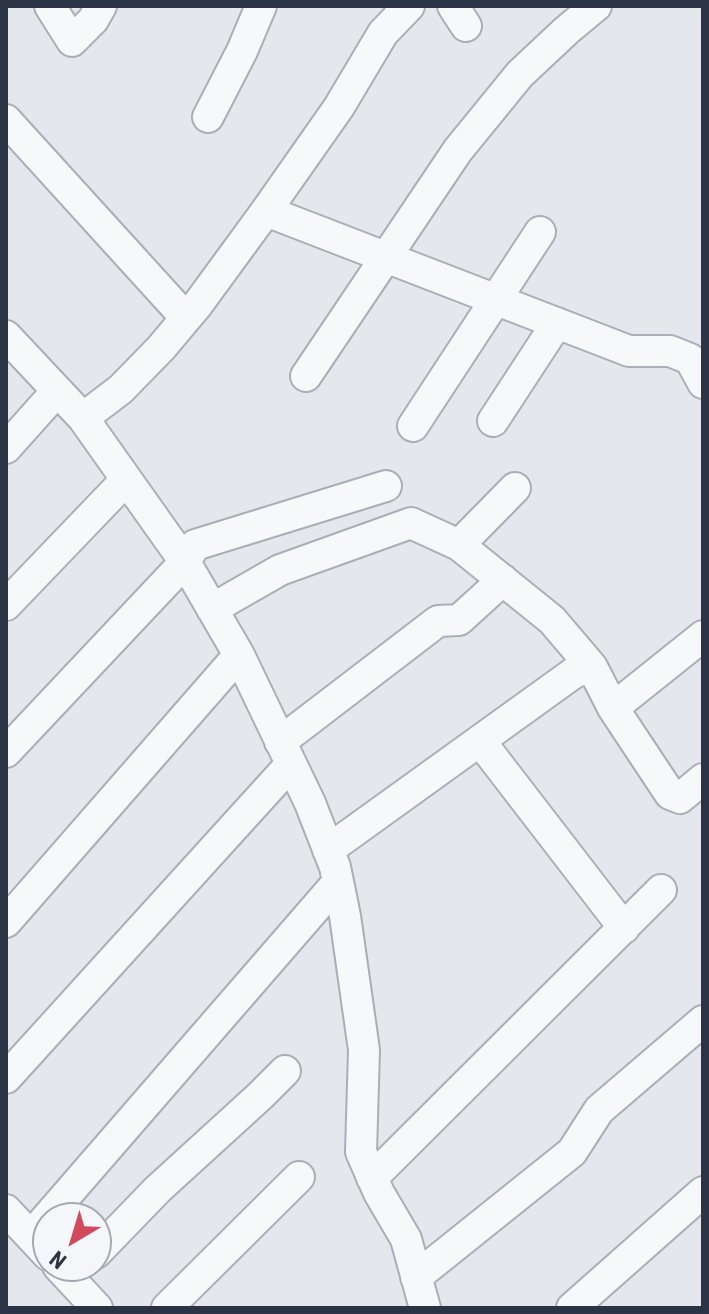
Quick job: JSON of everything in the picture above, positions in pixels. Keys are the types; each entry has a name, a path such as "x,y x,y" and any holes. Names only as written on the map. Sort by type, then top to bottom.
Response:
{"street":[{"path":"50,6 72,41 93,20 101,6"},
{"path":"208,117 261,6"},
{"path":"83,418 121,389 186,318 339,107 383,33 409,6"},
{"path":"306,376 450,161 520,74 596,6"},
{"path":"12,136 186,318"},
{"path":"266,211 629,351 670,351 690,359 703,383"},
{"path":"413,426 540,232"},
{"path":"493,421 557,323"},
{"path":"6,336 83,418 185,562 239,655 310,803 335,867 364,1050 361,1152 406,1239 419,1298"},
{"path":"6,448 57,391"},
{"path":"6,605 126,480"},
{"path":"6,752 185,562 195,545 386,486"},
{"path":"459,545 515,488"},
{"path":"212,609 280,570 411,523 459,545 552,620 592,667 613,708 670,794 680,798 703,779"},
{"path":"6,1078 285,753 438,621 459,620 503,580"},
{"path":"613,708 703,636"},
{"path":"6,922 239,655"},
{"path":"328,850 575,672 592,667"},
{"path":"480,741 624,928"},
{"path":"76,1202 338,882"},
{"path":"372,1178 661,890"},
{"path":"419,1298 572,1152 599,1110 703,1021"},
{"path":"112,1236 158,1189 285,1071"},
{"path":"167,1308 299,1177"},
{"path":"572,1308 703,1192"},
{"path":"6,1210 32,1238"},
{"path":"79,1282 97,1308"}]}
